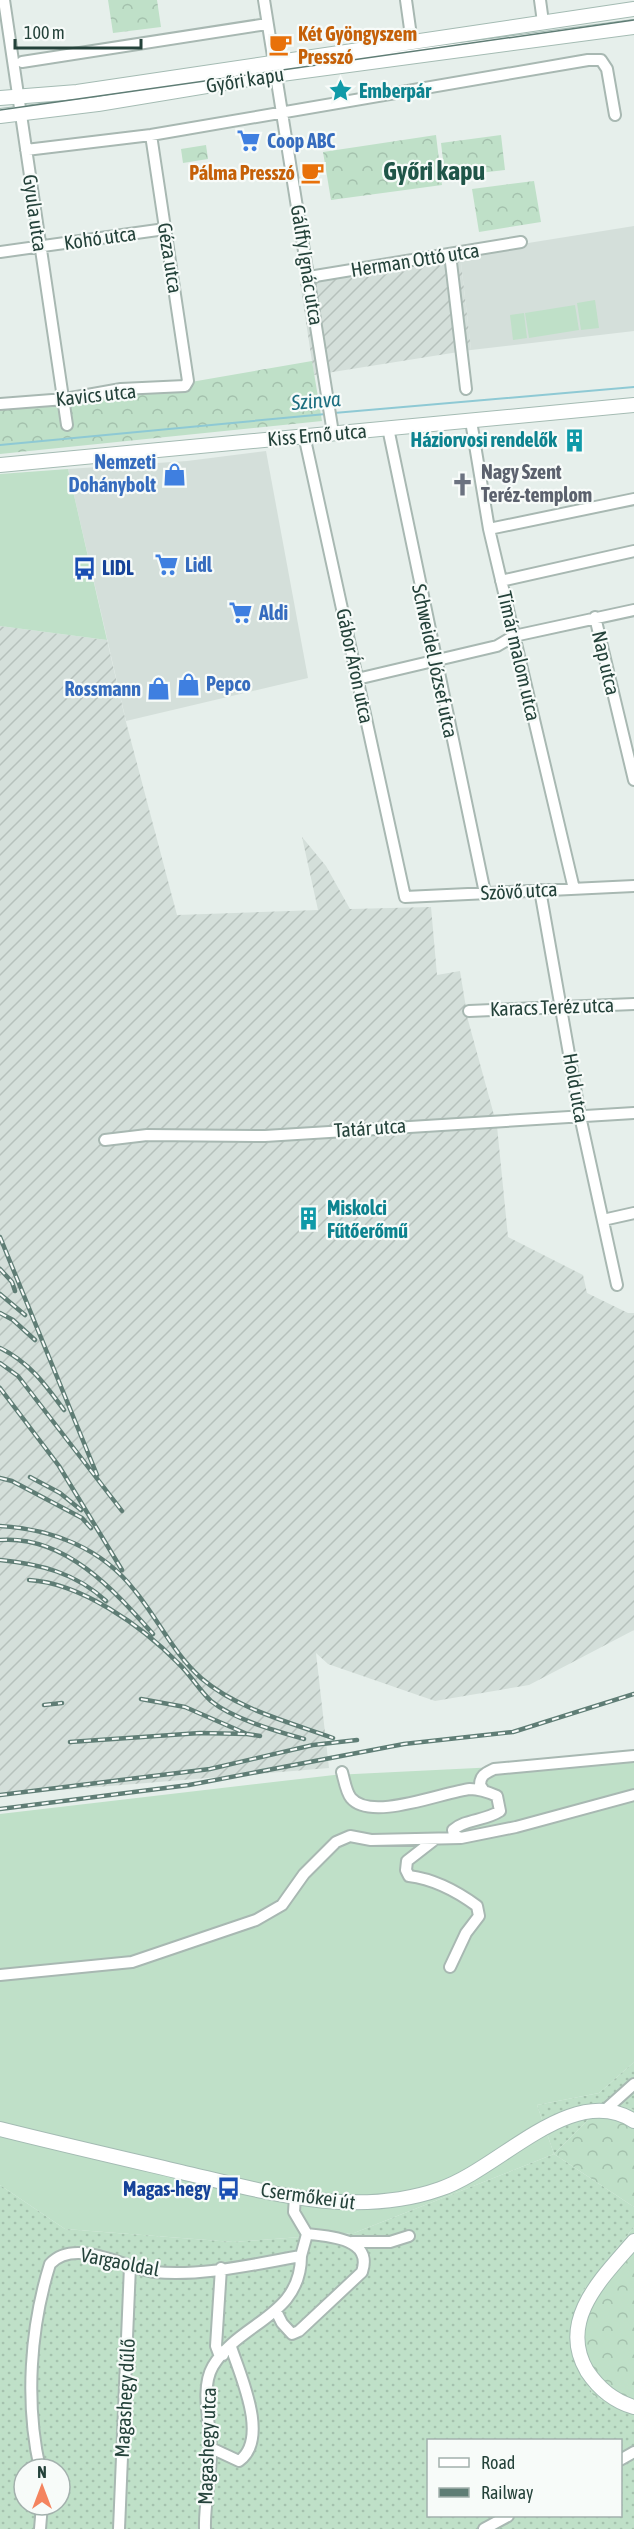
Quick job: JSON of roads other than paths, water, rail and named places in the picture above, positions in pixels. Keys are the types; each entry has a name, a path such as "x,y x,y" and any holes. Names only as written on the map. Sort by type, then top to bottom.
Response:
{"street":[{"name":"Gyula utca","path":"4,0 39,247 65,399 67,425"},
{"name":"Gálffy Ignác utca","path":"264,0 273,68 332,427"},
{"path":"406,0 412,43"},
{"path":"540,0 543,22"},
{"name":"Győri kapu","path":"0,116 98,104 273,68 412,43 634,9"},
{"path":"22,62 267,24"},
{"name":"Győri kapu","path":"0,98 77,92 634,27"},
{"name":"Győri kapu","path":"26,150 152,135 588,60 601,60 608,69 615,115"},
{"name":"Géza utca","path":"152,135 189,381"},
{"name":"Kohó utca","path":"0,252 165,229"},
{"name":"Herman Ottó utca","path":"309,277 521,242"},
{"path":"450,254 466,389"},
{"name":"Kavics utca","path":"0,404 65,399 121,389 176,388 185,386 189,381"},
{"name":"Kiss Ernő utca","path":"0,465 304,435 332,427 388,428 634,405"},
{"name":"Tímár malom utca","path":"471,421 489,529 574,889"},
{"name":"Schweidel József utca","path":"388,428 434,661 484,893"},
{"name":"Gábor Áron utca","path":"304,435 405,897"},
{"path":"489,529 634,499"},
{"path":"501,581 634,551"},
{"path":"357,679 497,646 514,636 634,610"},
{"name":"Nap utca","path":"595,617 634,780"},
{"name":"Szövő utca","path":"405,897 634,886"},
{"name":"Hold utca","path":"540,890 580,1116 617,1285"},
{"name":"Karacs Teréz utca","path":"469,1011 634,1004"},
{"name":"Tatár utca","path":"105,1140 147,1135 265,1136 634,1113"},
{"path":"603,1220 634,1213"},
{"path":"484,1791 480,1780 485,1773 494,1769 634,1756"},
{"path":"342,1772 351,1798 359,1804 377,1807 395,1806 471,1789 497,1796 500,1811 487,1818 458,1826 453,1830 454,1835 461,1838"},
{"path":"0,1975 132,1962 256,1920 282,1905 304,1875 336,1842 350,1836 371,1840 461,1838 516,1827 634,1795"},
{"path":"434,1840 407,1861 406,1870 409,1876 422,1878 465,1897 477,1906 478,1916 466,1933 450,1967"},
{"path":"605,2110 634,2084"},
{"name":"Csermőkei út","path":"0,2129 317,2201 362,2203 414,2197 441,2189 476,2174 565,2116 587,2109 605,2110 634,2121"},
{"path":"295,2196 294,2212 307,2234 301,2256"},
{"path":"307,2234 352,2242 390,2242 409,2236"},
{"path":"634,2241 594,2289 583,2307 577,2337 583,2363 595,2382 612,2398 634,2407"},
{"path":"276,2311 282,2323 292,2334 299,2331 362,2272 365,2262 363,2251 352,2242"},
{"name":"Vargaoldal","path":"37,2457 33,2439 34,2332 50,2264 57,2256 72,2253 154,2272 221,2268 301,2256"},
{"name":"Magashegy utca","path":"205,2529 211,2448 208,2387 213,2366 227,2351 276,2311 297,2283 301,2256"},
{"name":"Magashegy dűlő","path":"119,2529 130,2266"},
{"path":"211,2448 239,2461 248,2454 254,2430 253,2417 227,2351 219,2354 216,2346 221,2268"},
{"path":"484,2529 506,2517"}],"waterway":[{"name":"Szinva","path":"334,413 634,387"},
{"name":"Szinva","path":"0,445 326,414"}],"tram line":[{"path":"0,110 634,20"}],"railway":[{"path":"0,1237 97,1475"},
{"path":"0,1269 12,1282 15,1291"},
{"path":"0,1294 25,1315"},
{"path":"0,1313 13,1320 35,1340"},
{"path":"0,1348 28,1367 64,1410"},
{"path":"0,1363 18,1376 122,1511"},
{"path":"0,1388 59,1466 122,1570"},
{"path":"30,1477 60,1493 81,1510"},
{"path":"0,1478 12,1481 82,1518 91,1528"},
{"path":"0,1526 38,1531 91,1552 122,1576 182,1658 215,1689 247,1706 333,1738"},
{"path":"0,1540 24,1541 46,1546 67,1556 105,1584 153,1634"},
{"path":"0,1560 43,1567 70,1577 106,1601"},
{"path":"29,1580 69,1589 110,1609 129,1621 163,1649 211,1701 255,1724 304,1739"},
{"path":"0,1809 189,1785 404,1744 513,1732 634,1694"},
{"path":"141,1699 185,1707 247,1734 260,1736"},
{"path":"44,1705 62,1703"},
{"path":"70,1742 200,1733 247,1734"},
{"path":"0,1795 210,1769 313,1745 357,1740"}],"place":[{"name":"Két Gyöngyszem Presszó","path":"280,45"},
{"name":"Emberpár","path":"341,91"},
{"name":"Coop ABC","path":"249,141"},
{"name":"Pálma Presszó","path":"313,173"},
{"name":"Háziorvosi rendelők","path":"575,440"},
{"name":"Nemzeti Dohánybolt","path":"174,474"},
{"name":"Nagy Szent Teréz-templom","path":"463,484"},
{"name":"Lidl","path":"167,565"},
{"name":"LIDL","path":"84,568"},
{"name":"Aldi","path":"241,613"},
{"name":"Pepco","path":"188,684"},
{"name":"Rossmann","path":"159,689"},
{"name":"Miskolci Fűtőerőmű","path":"309,1219"},
{"name":"Magas-hegy","path":"229,2189"}],"district":[{"name":"Győri kapu","path":"434,171"}]}
